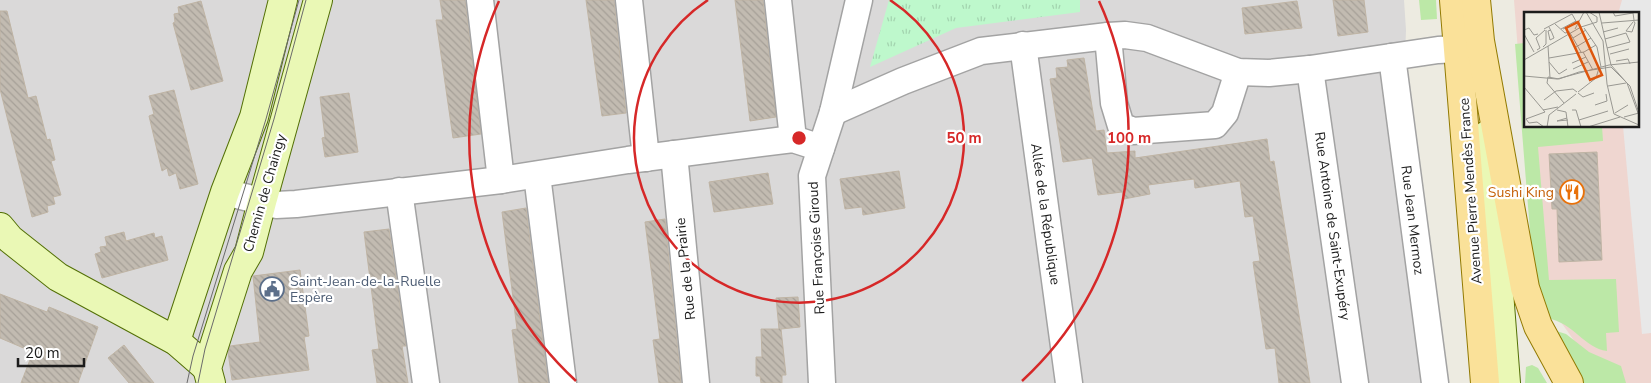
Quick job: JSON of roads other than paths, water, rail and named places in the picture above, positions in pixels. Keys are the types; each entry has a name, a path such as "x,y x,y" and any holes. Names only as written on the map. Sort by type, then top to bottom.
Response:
{"main road":[{"name":"Avenue Pierre Mendès France","path":"1454,0 1470,45"},
{"name":"Avenue Pierre Mendès France","path":"1476,0 1470,45 1485,383"},
{"path":"1470,45 1525,288 1538,326 1569,383"}],"street":[{"path":"176,340 225,192 254,117 283,0"},
{"name":"Chemin de Chaingy","path":"209,376 225,307 253,238 318,0"},
{"path":"480,0 501,180"},
{"path":"629,0 646,158"},
{"path":"778,0 794,139"},
{"name":"Rue Françoise Giroud","path":"822,383 812,176 834,112 858,0"},
{"path":"834,112 903,81 981,51 1108,36 1125,35 1147,38 1238,72 1269,73 1310,69 1470,45"},
{"path":"1108,36 1114,103 1121,126 1133,132 1216,124 1225,113 1238,72"},
{"name":"Allée de la République","path":"1023,45 1069,383"},
{"name":"Avenue Pierre Mendès France","path":"1470,45 1506,383"},
{"name":"Rue Jean Mermoz","path":"1392,57 1434,383"},
{"name":"Rue Antoine de Saint-Exupéry","path":"1310,69 1355,383"},
{"path":"225,192 276,205 296,204 501,180 674,154 794,139 821,148"},
{"name":"Rue de la Prairie","path":"674,154 696,383"},
{"path":"537,175 563,383"},
{"path":"399,191 426,383"},
{"path":"0,227 10,239 58,277 176,340 209,376"}],"tram line":[{"path":"187,383 193,356 266,119 299,0"},
{"path":"198,383 205,349 274,119 306,0"}],"place":[{"name":"Sushi King","path":"1572,192"},
{"name":"Saint-Jean-de-la-Ruelle Espère","path":"272,289"}]}
